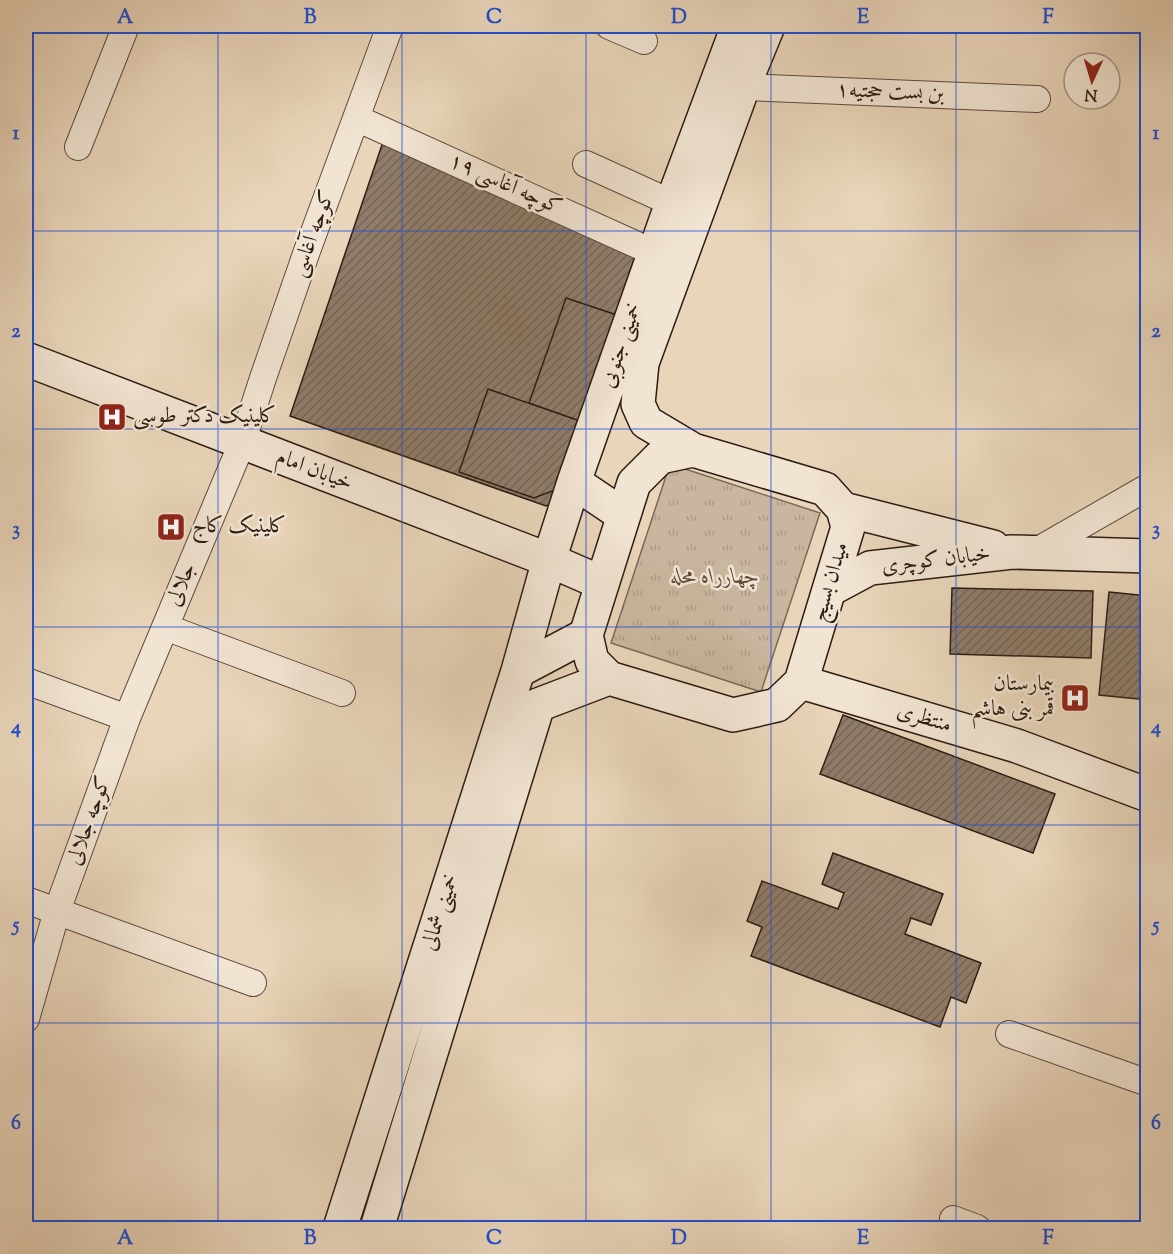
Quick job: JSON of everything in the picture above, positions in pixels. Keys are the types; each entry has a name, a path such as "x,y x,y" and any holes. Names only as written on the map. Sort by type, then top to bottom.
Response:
{"main road":[{"name":"خمینی جنوبی","path":"518,671 549,560 574,482 672,203 738,26"},
{"name":"خمینی جنوبی","path":"693,450 646,422 638,404 642,363 743,87 768,26"},
{"name":"خیابان امام","path":"26,359 549,560 602,583"},
{"name":"میدان بسیج","path":"586,635 634,483 660,457 693,450 825,489 843,509 848,527 801,682 777,705 733,715 609,678"},
{"path":"574,482 623,515"},
{"name":"خیابان کوچری","path":"843,509 1023,552"},
{"name":"خیابان کوچری","path":"829,590 870,568 1023,552 1148,556"},
{"path":"518,671 586,635 592,661 609,678"},
{"name":"خمینی شمالی","path":"340,1228 518,671"},
{"name":"خمینی شمالی","path":"377,1228 538,705 609,678"},
{"name":"منتظری","path":"801,682 1017,746 1148,795"}],"street":[{"path":"78,147 126,26"},
{"name":"کوچه آغاسی","path":"242,443 296,283 390,26"},
{"path":"609,26 644,40"},
{"name":"بن بست حجتیه۱","path":"743,87 1037,99"},
{"name":"کوچه آغاسی ۱۹","path":"356,118 655,252"},
{"path":"586,164 672,203"},
{"name":"جلالی","path":"165,627 242,443"},
{"path":"1023,552 1148,488"},
{"path":"165,627 342,693"},
{"name":"کوچه جلالی","path":"26,1019 57,911 127,718 165,627"},
{"path":"26,681 127,718"},
{"path":"26,900 253,983"},
{"path":"1009,1034 1148,1083"},
{"path":"953,1219 977,1228"}],"green space":[{"name":"چهارراه محله","path":"670,464 820,513 761,692 611,643"}],"building":[{"path":"386,133 639,256 570,496 546,506 290,416"},
{"path":"566,298 617,315 580,421 529,403"},
{"path":"488,389 580,421 555,490 534,498 459,472"},
{"path":"952,588 1093,591 1091,658 950,654"},
{"path":"1109,592 1148,596 1148,700 1099,695"},
{"path":"843,715 1055,794 1033,853 820,774"},
{"path":"833,853 943,894 931,925 911,918 905,934 981,963 966,1003 951,997 940,1027 751,956 762,927 747,921 762,881 838,909 844,893 822,884"}],"place":[{"name":"کلینیک دکتر طوسی","path":"112,417"},
{"name":"کلینیک کاج","path":"171,527"},
{"name":"بیمارستان قمر بنی هاشم","path":"1075,698"}]}
